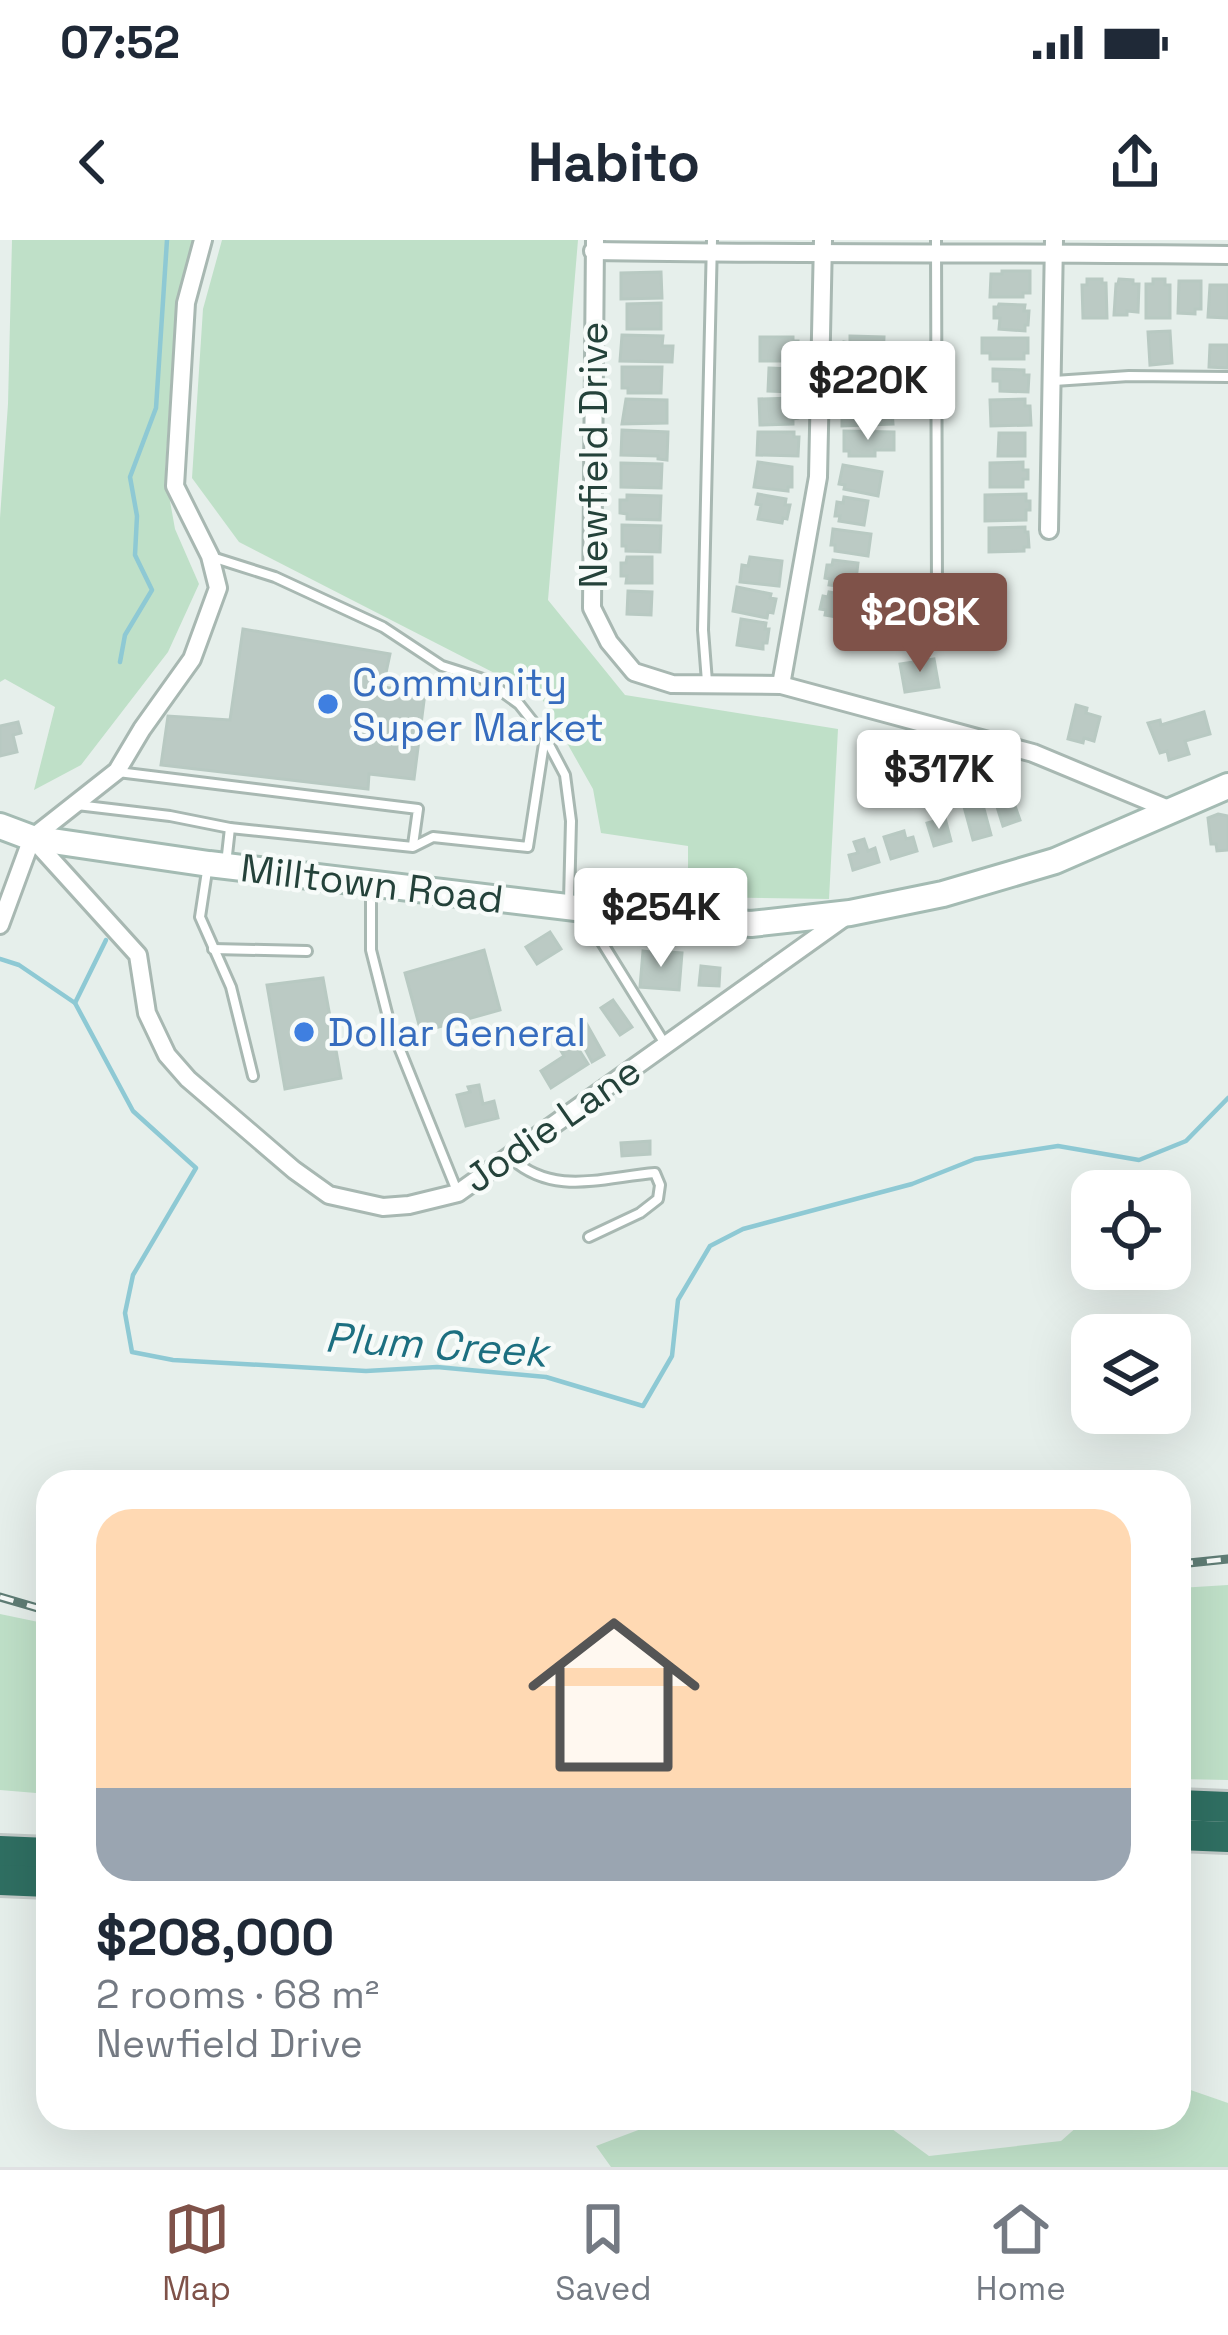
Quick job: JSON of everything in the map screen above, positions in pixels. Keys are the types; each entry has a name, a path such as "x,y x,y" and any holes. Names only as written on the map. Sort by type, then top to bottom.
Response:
{"highway":[{"path":"1191,1806 1228,1808"},
{"path":"1191,1835 1228,1837"},
{"path":"0,1851 36,1852"},
{"path":"0,1880 36,1882"}],"street":[{"path":"0,925 32,838 117,771 192,659 218,589 210,556 175,486 186,303 203,240"},
{"path":"594,246 1168,247 1228,255"},
{"name":"Newfield Drive","path":"594,246 592,608 609,642 634,672 672,684 782,686 1034,753 1173,811"},
{"path":"1049,530 1054,246"},
{"path":"782,686 818,477 823,248"},
{"name":"Milltown Road","path":"0,826 32,838 217,865 751,924 850,913 943,894 1055,861 1228,786"},
{"name":"Jodie Lane","path":"32,838 138,956 147,1012 167,1055 188,1079 329,1195 383,1207 458,1193 850,913"}],"lane":[{"path":"707,685 703,630 712,247"},
{"path":"936,247 937,596"},
{"path":"1052,381 1228,377"},
{"path":"210,556 275,577 383,627 442,666 486,680 519,704 545,736 565,775 575,908 665,1044"},
{"path":"75,805 230,828 413,847 433,837 529,847 545,736"},
{"path":"117,771 418,809 413,847"},
{"path":"230,828 200,917 231,987 253,1076"},
{"path":"371,884 371,950 390,1025 458,1193"},
{"path":"213,950 307,951"},
{"path":"508,1155 545,1180 567,1183 655,1173 658,1198 640,1213 589,1237"}],"green space":[{"path":"12,240 193,240 176,303 165,473 175,529 199,584 168,652 81,765 34,790 55,707 5,679 0,682 0,518"},
{"path":"222,240 578,240 548,600 625,695 838,729 829,899 688,897 688,846 601,833 593,789 541,697 239,542 192,478 203,309"},
{"path":"1228,1585 1228,1780 1191,1779 1191,1587"},
{"path":"0,1614 36,1622 36,1793 0,1790"},
{"path":"1191,2090 1228,2103 1228,2167 611,2167 596,2146 638,2130 893,2130 929,2156 1061,2141 1073,2130 1191,2130"}],"building":[{"path":"1030,271 1030,293 990,297 991,274"},
{"path":"661,272 662,298 621,299 621,273"},
{"path":"1087,279 1106,283 1107,318 1083,318 1082,285 1087,285"},
{"path":"1119,279 1139,284 1138,312 1114,315"},
{"path":"1153,279 1165,279 1165,285 1170,285 1170,318 1146,318 1146,284 1153,284"},
{"path":"1179,281 1201,281 1201,309 1195,309 1195,314 1178,313"},
{"path":"1210,285 1228,285 1228,318 1208,317"},
{"path":"661,303 661,329 627,329 627,304"},
{"path":"1025,305 1024,311 1029,311 1025,331 999,329 994,307"},
{"path":"1170,331 1172,363 1150,365 1148,332"},
{"path":"622,335 663,336 662,346 673,346 672,362 620,361"},
{"path":"850,336 884,337 883,361 843,361 844,342 850,343"},
{"path":"760,337 793,337 798,341 798,355 792,361 760,361"},
{"path":"982,338 1028,338 1028,353 1024,359 990,359 990,353 982,353"},
{"path":"1210,345 1228,345 1228,368 1209,367"},
{"path":"622,367 662,367 661,393 628,393 628,388 622,388"},
{"path":"769,368 793,369 798,388 768,391"},
{"path":"843,369 874,369 874,393 850,393 850,387 843,387"},
{"path":"993,369 1024,370 1029,375 1028,392 1000,391 1000,381 993,381"},
{"path":"793,398 798,418 793,424 760,425 759,399"},
{"path":"626,399 667,400 667,423 622,424"},
{"path":"1025,399 1031,425 991,426 990,400"},
{"path":"884,400 885,409 892,409 893,424 842,426 842,401"},
{"path":"622,430 668,432 667,460 621,455"},
{"path":"844,431 894,432 894,450 849,456 844,451"},
{"path":"758,432 794,432 799,437 798,456 757,455"},
{"path":"999,433 1025,433 1025,456 998,456"},
{"path":"758,462 792,467 792,487 788,491 754,487"},
{"path":"1023,462 1028,479 1023,479 1023,487 990,487 990,463"},
{"path":"621,463 662,464 661,488 621,487"},
{"path":"843,465 882,472 878,496 844,489 839,484"},
{"path":"758,494 786,499 785,505 790,505 787,519 782,523 758,519"},
{"path":"1026,494 1030,510 1026,510 1026,520 985,521 985,495"},
{"path":"627,495 661,496 660,520 627,519 627,514 620,513 620,500 627,500"},
{"path":"844,497 868,501 864,525 835,516 837,502 843,503"},
{"path":"622,525 661,526 660,552 626,551"},
{"path":"1025,527 1029,547 1024,551 989,552 989,528"},
{"path":"833,529 871,534 868,556 835,551"},
{"path":"627,557 652,557 652,583 626,583 621,563"},
{"path":"750,557 782,561 779,586 740,582 742,565 748,566"},
{"path":"833,560 858,563 855,588 829,585 827,565"},
{"path":"737,587 771,594 776,599 773,613 768,612 767,618 733,611"},
{"path":"628,591 652,592 651,615 627,614"},
{"path":"829,592 852,596 848,619 825,615 826,610 820,609"},
{"path":"741,619 766,623 769,629 763,649 737,645"},
{"name":"Community Super Market","path":"243,629 390,654 383,687 425,693 414,779 369,774 368,789 161,765 168,716 230,720"},
{"path":"934,659 939,687 905,692 900,664"},
{"path":"1076,705 1100,717 1094,741 1068,739"},
{"path":"1204,712 1210,734 1185,741 1189,754 1169,760 1167,751 1160,753 1148,723 1160,720 1161,725"},
{"path":"18,722 21,733 13,735 17,752 0,756 0,726"},
{"path":"911,741 919,758 902,766 894,749"},
{"path":"1009,789 1020,820 1003,826 993,794"},
{"path":"981,798 991,835 973,840 963,803"},
{"path":"1228,816 1228,850 1217,851 1216,844 1211,844 1208,818"},
{"path":"945,818 951,841 934,846 927,823"},
{"path":"904,831 906,839 913,837 917,851 891,859 884,837"},
{"path":"864,839 868,851 875,848 879,862 853,870 849,855 858,853 854,842"},
{"path":"550,932 561,949 537,964 526,947"},
{"path":"658,948 682,953 679,990 640,987 643,951 658,953"},
{"path":"484,950 500,1010 421,1032 405,973"},
{"path":"701,966 720,968 719,986 699,985"},
{"name":"Dollar General","path":"323,978 341,1078 285,1089 267,985"},
{"path":"613,1000 632,1027 620,1035 601,1008"},
{"path":"585,1021 604,1055 592,1062 574,1028"},
{"path":"569,1034 588,1064 551,1088 541,1071 564,1056 556,1042"},
{"path":"479,1085 483,1104 494,1101 498,1118 466,1126 457,1095"},
{"path":"650,1141 650,1154 622,1156 621,1143"}],"waterway":[{"path":"120,662 125,635 152,590 135,555 137,516 130,477 156,408 167,240"},
{"path":"75,1003 106,940"},
{"name":"Plum Creek","path":"0,959 19,965 75,1003 133,1111 196,1168 133,1275 125,1313 132,1352 173,1360 366,1371 437,1367 546,1377 643,1406 672,1356 678,1300 710,1246 743,1229 912,1184 975,1159 1058,1146 1139,1160 1186,1141 1228,1098"}],"railway":[{"path":"1191,1563 1228,1559"},
{"path":"0,1597 36,1608"}],"place":[{"name":"Community Super Market","path":"328,704"},
{"name":"Dollar General","path":"304,1032"}]}
